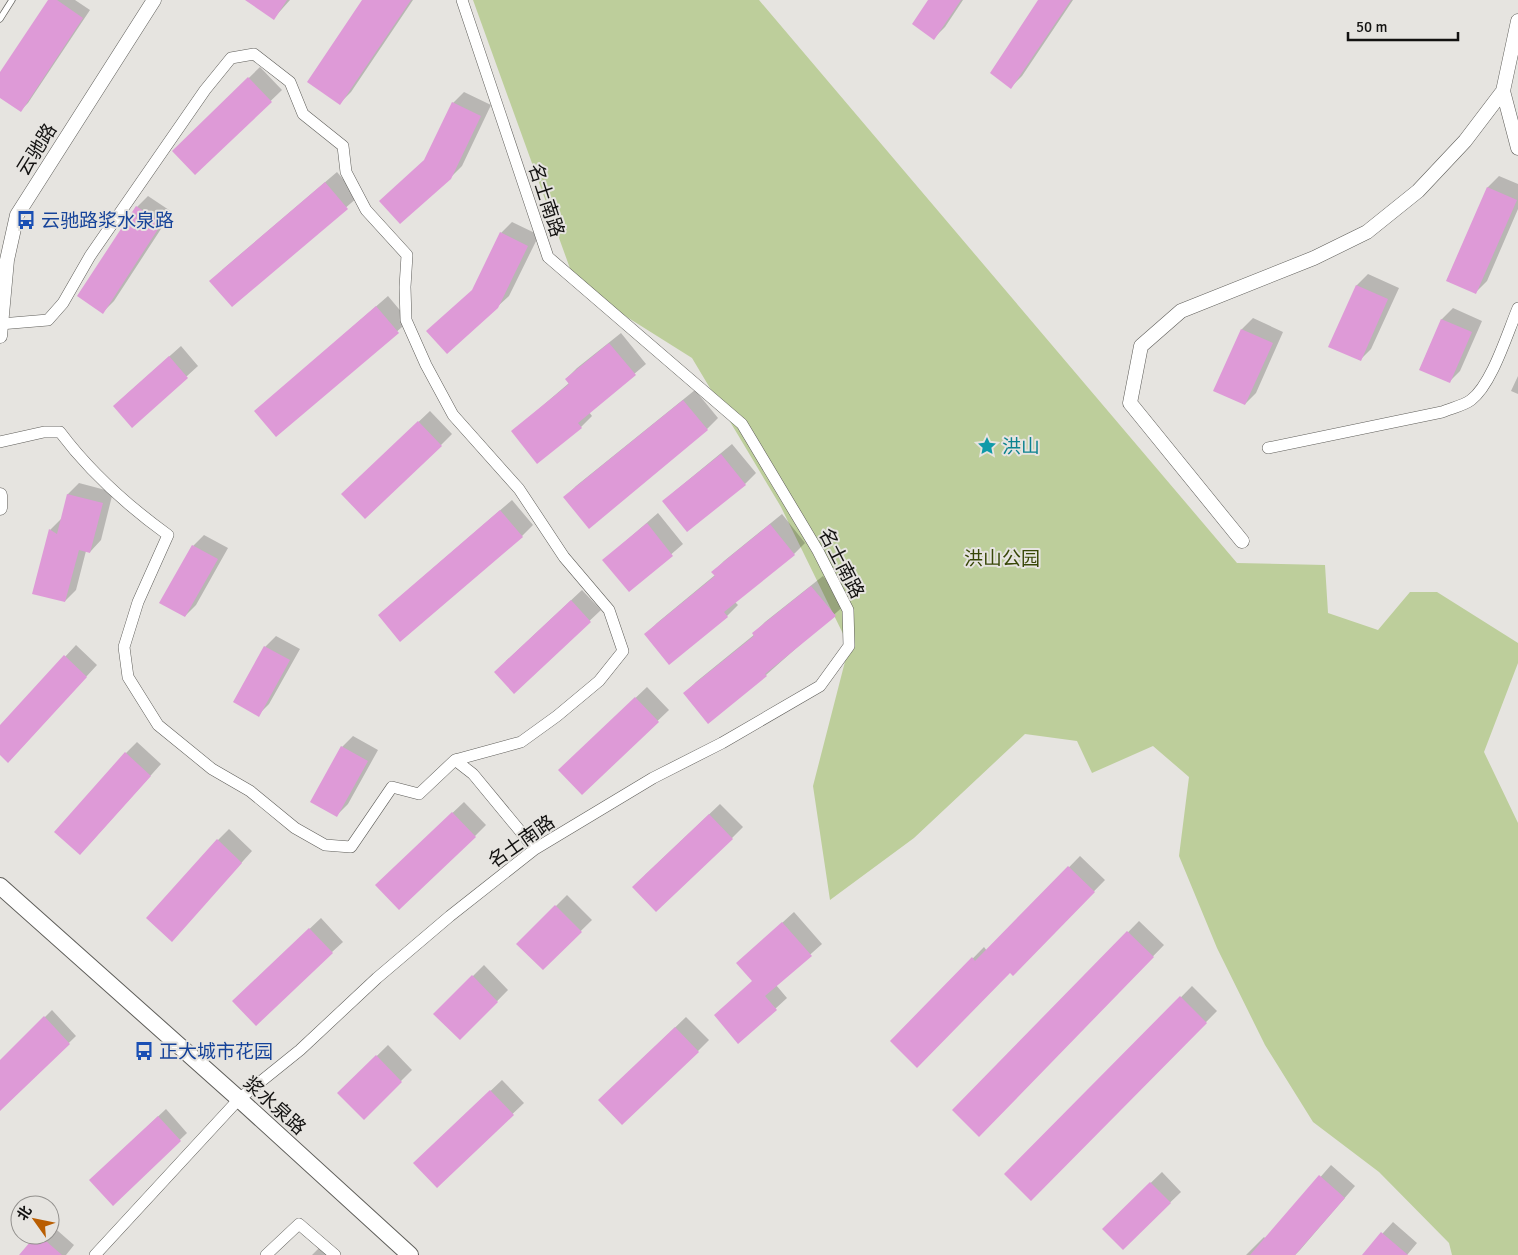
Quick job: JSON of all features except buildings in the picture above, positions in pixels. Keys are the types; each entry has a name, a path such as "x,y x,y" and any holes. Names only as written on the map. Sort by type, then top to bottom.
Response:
{"main road":[{"name":"浆水泉路","path":"0,886 239,1099 410,1255"}],"street":[{"name":"云驰路","path":"0,328 7,260 17,215 154,0"},
{"name":"名士南路","path":"96,1255 239,1099 300,1050 377,978 450,916 535,849 653,778 722,743 820,686 849,646 848,610 818,551 742,424 548,256 462,0"},
{"path":"1242,541 1130,403 1141,346 1181,310 1314,258 1367,232 1418,191 1465,141 1503,91 1518,21"},
{"path":"0,328 48,320 63,303 90,256 205,90 231,58 254,54 290,82 303,114 343,146 346,172 366,210 407,255 405,287 406,320 426,365 453,415 519,489 564,557 609,610 623,651 598,681 557,716 521,742 455,760 419,794 392,787 351,847 325,845 295,828 250,791 212,769 158,725 128,677 124,647 138,602 168,535 141,515 78,456 60,432 44,432 0,442"},
{"path":"1503,91 1518,148"},
{"path":"1268,448 1442,412 1468,402 1479,394 1488,380 1518,308"},
{"path":"0,495 0,508"},
{"path":"455,760 473,774 535,849"},
{"path":"266,1255 299,1224 335,1255"}],"lane":[{"path":"0,19 12,0"}],"green space":[{"name":"洪山公园","path":"473,0 759,0 1237,563 1325,565 1328,613 1378,630 1410,592 1437,592 1518,643 1518,663 1484,752 1518,823 1518,1255 1452,1255 1449,1243 1379,1172 1313,1122 1265,1045 1217,948 1179,856 1189,777 1153,746 1092,773 1077,741 1025,734 914,838 830,900 813,786 849,646 781,507 692,358 576,285"}],"place":[{"name":"云驰路浆水泉路","path":"26,220"},
{"name":"洪山","path":"987,446"},
{"name":"正大城市花园","path":"144,1051"}]}
